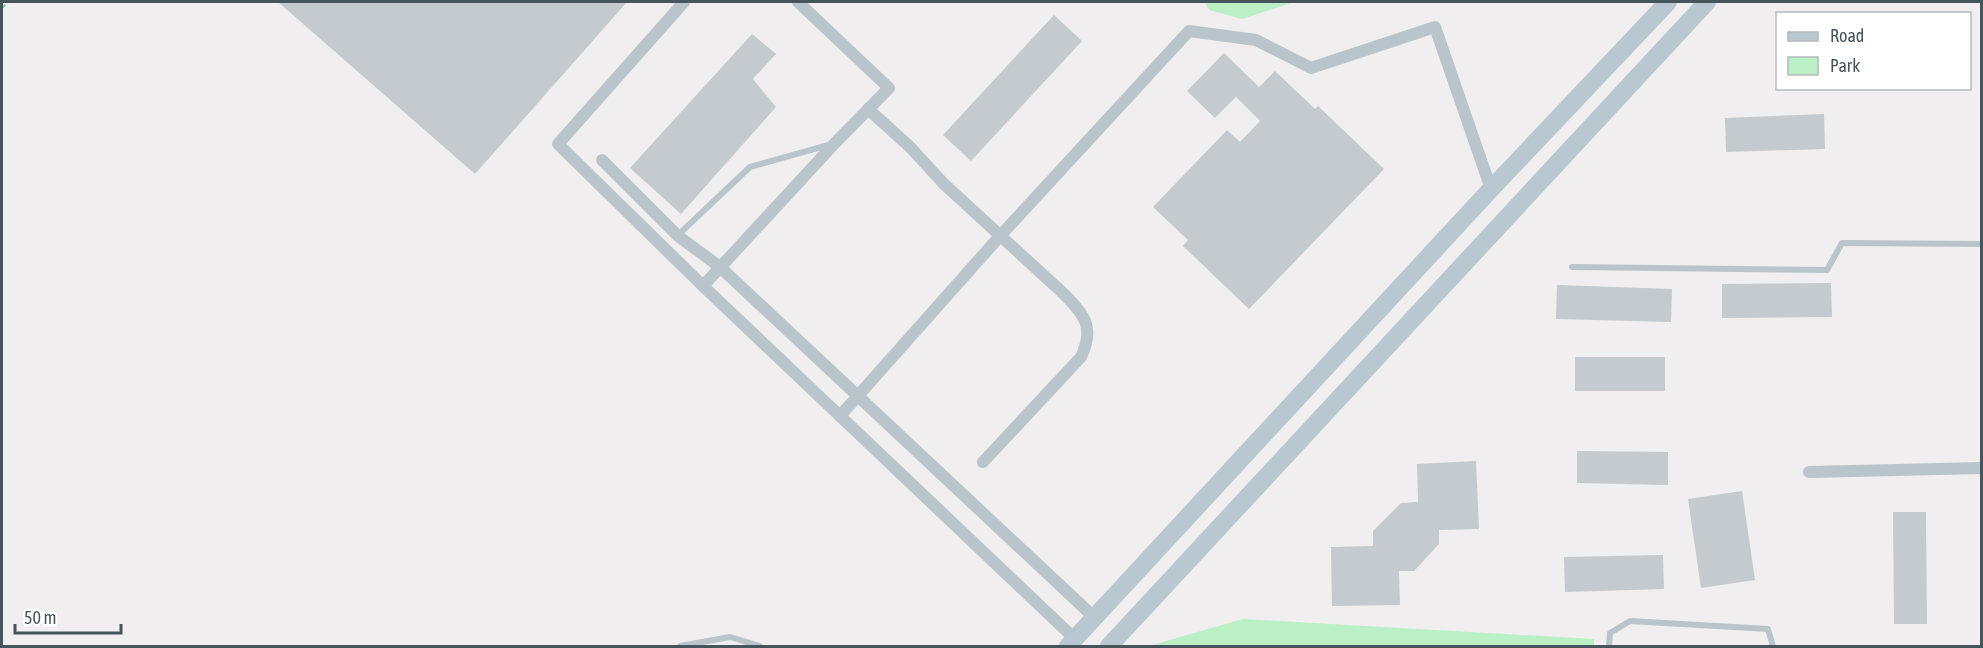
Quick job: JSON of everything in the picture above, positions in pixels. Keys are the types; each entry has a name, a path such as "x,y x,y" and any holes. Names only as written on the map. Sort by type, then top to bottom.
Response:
{"main road":[{"path":"1071,643 1491,189 1668,2"},
{"path":"1109,646 1707,2"}],"street":[{"path":"684,2 558,144 1071,643"},
{"path":"703,286 889,88 798,2"},
{"path":"840,416 1000,236 1189,31 1256,40 1311,68 1435,27 1491,189"},
{"path":"868,109 910,147 944,184 1082,312 1088,328 1088,342 1081,357 983,462"},
{"path":"602,160 678,236 720,267 1095,618"},
{"path":"1809,472 1982,468"}],"lane":[{"path":"678,236 750,167 835,143"},
{"path":"1572,267 1827,270 1842,243 1982,244"},
{"path":"1609,646 1610,633 1630,621 1768,629 1773,646"},
{"path":"680,646 730,637 760,646"}],"path":[{"path":"2,8 8,2"}],"green space":[{"path":"1205,2 1294,2 1242,19 1209,10"},
{"path":"1243,619 1594,639 1594,646 1149,646"}],"building":[{"path":"278,2 627,2 475,174"},
{"path":"1054,15 1082,41 971,161 943,135"},
{"path":"752,34 776,54 753,79 776,107 681,214 630,168"},
{"path":"1224,53 1259,87 1275,71 1315,109 1318,106 1384,169 1249,309 1183,246 1188,240 1153,207 1227,130 1240,142 1260,121 1236,97 1215,118 1187,91"},
{"path":"1824,114 1825,149 1726,152 1725,118"},
{"path":"1831,283 1832,317 1722,318 1722,284"},
{"path":"1557,285 1672,289 1671,322 1556,319"},
{"path":"1575,357 1665,357 1665,391 1575,391"},
{"path":"1577,451 1668,452 1668,485 1577,483"},
{"path":"1476,461 1479,529 1439,530 1439,544 1414,571 1399,571 1400,605 1332,606 1331,547 1373,546 1373,531 1401,503 1418,502 1417,464"},
{"path":"1742,491 1755,580 1701,588 1688,499"},
{"path":"1893,512 1926,512 1927,624 1894,624"},
{"path":"1663,555 1664,589 1565,592 1564,557"}]}
